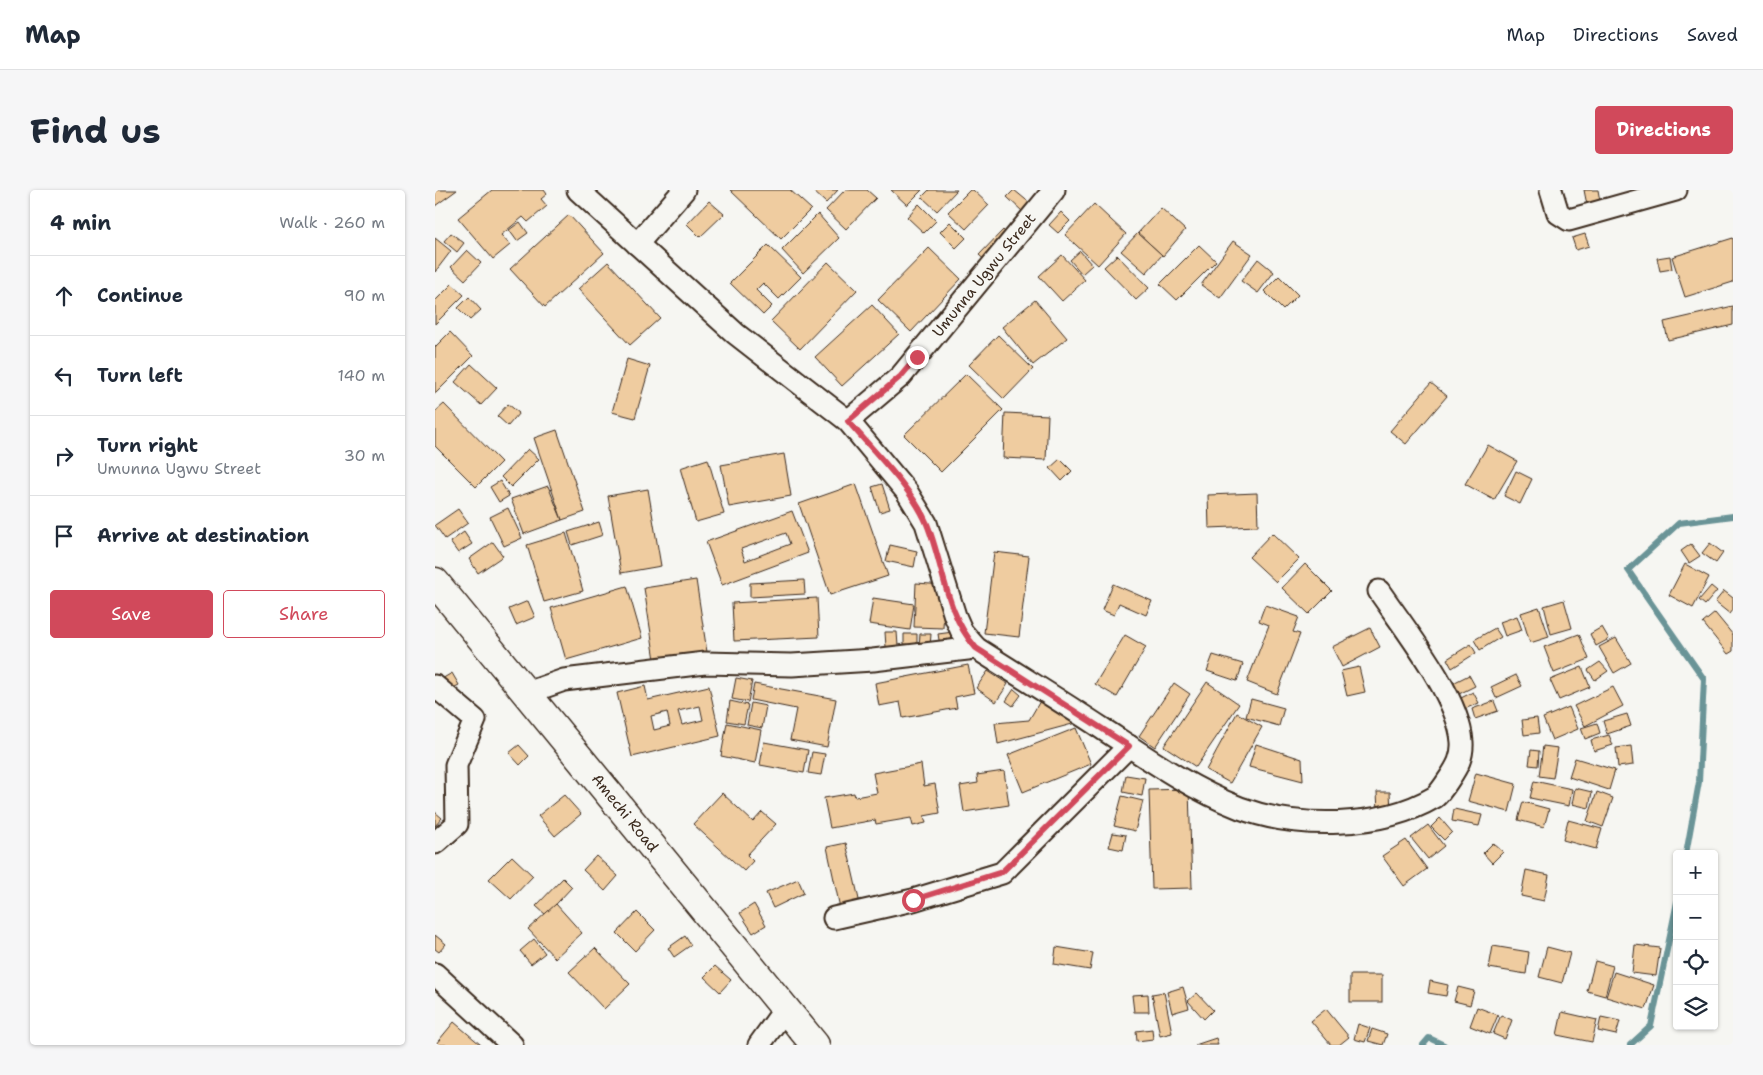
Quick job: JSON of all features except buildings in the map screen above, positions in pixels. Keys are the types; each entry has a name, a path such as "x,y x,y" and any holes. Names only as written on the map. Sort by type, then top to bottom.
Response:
{"main road":[{"name":"Amechi Road","path":"435,582 815,1045"}],"street":[{"path":"578,190 736,334 848,421 907,492 926,523 955,616 962,632 976,648 1178,778 1213,796 1242,809 1291,821 1328,823 1388,816 1436,796 1462,758 1459,721 1433,670 1379,591"},
{"path":"637,244 684,190"},
{"name":"Umunna Ugwu Street","path":"848,421 901,376 1054,190"},
{"path":"1551,190 1558,213 1569,220 1676,190"},
{"path":"527,693 564,680 705,663 792,666 873,660 976,648"},
{"path":"435,686 475,720 456,765 457,824 435,844"},
{"path":"835,918 913,900 1002,872 1129,746"},
{"path":"435,974 513,1045"},
{"path":"759,1045 785,1009"}],"waterway":[{"path":"1687,850 1699,782 1704,679 1628,570 1679,523 1733,516"},
{"path":"1630,1045 1651,1026 1673,921"},
{"path":"1423,1045 1429,1038 1444,1045"}],"route":[{"path":"913,900 1002,872 1129,746 976,648 962,632 955,616 926,523 907,492 848,421 901,376 917,357"}]}
